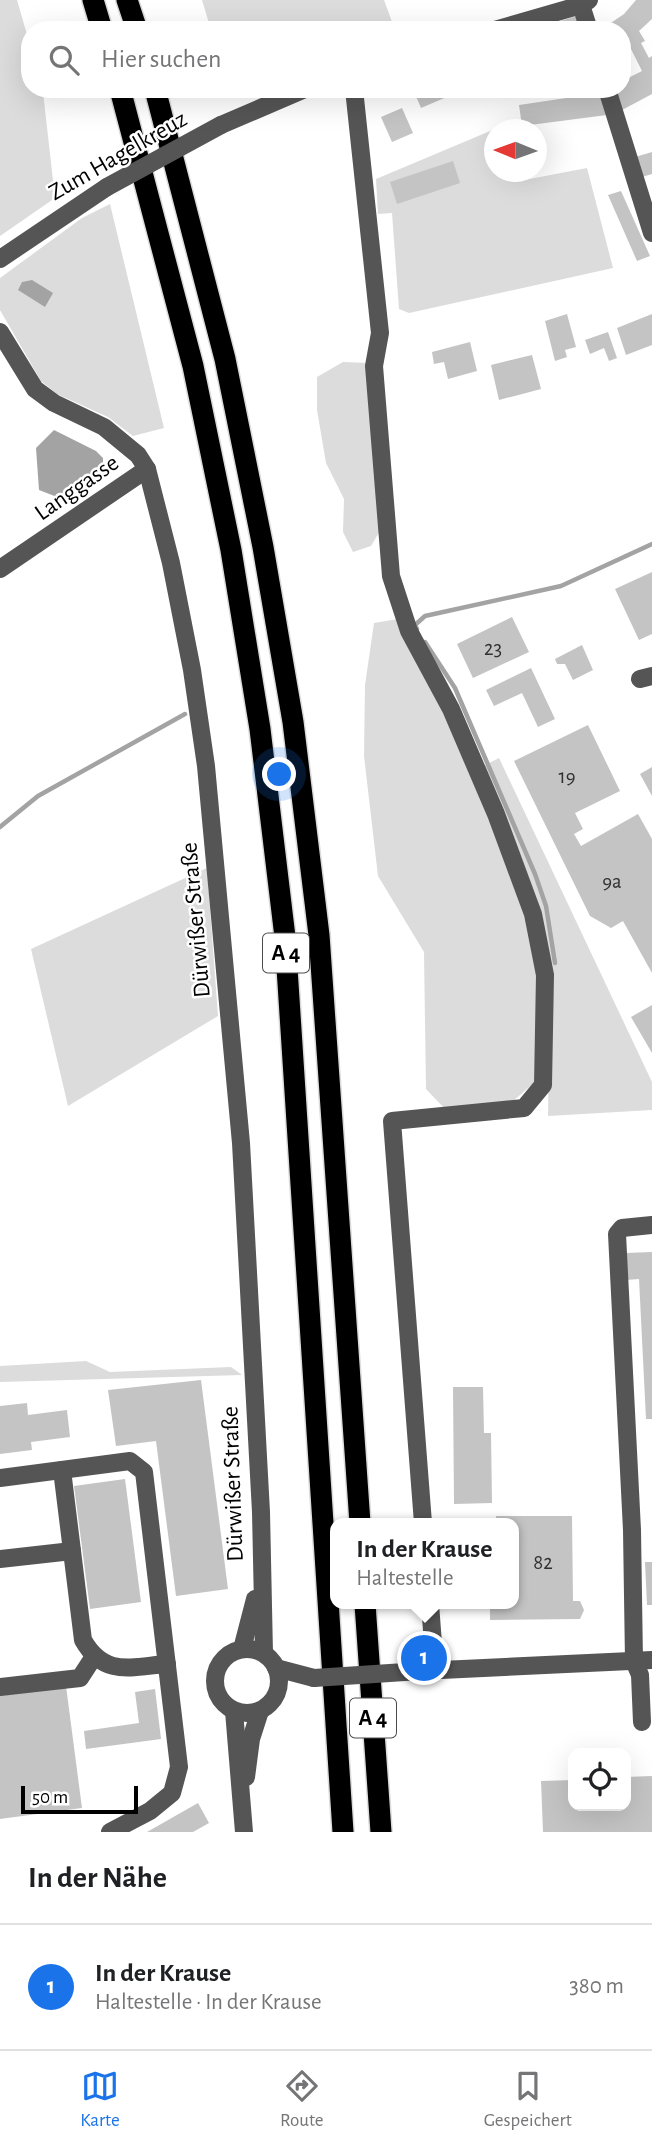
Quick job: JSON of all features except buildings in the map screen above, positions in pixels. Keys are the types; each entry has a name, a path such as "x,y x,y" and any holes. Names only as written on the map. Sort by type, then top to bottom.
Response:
{"highway":[{"path":"93,0 99,21"},
{"path":"127,0 134,21"},
{"name":"A 4","path":"122,98 192,366 231,550 260,729 286,950 343,1832"},
{"name":"A 4","path":"157,98 225,359 264,547 293,722 319,934 360,1518"},
{"name":"A 4","path":"365,1609 381,1832"}],"street":[{"path":"525,21 585,3 588,21"},
{"name":"Zum Hagelkreuz","path":"1,258 107,187 220,125 284,98"},
{"path":"355,98 380,332 374,366 391,576 409,631 451,709 496,814 533,914 545,975 543,1085 524,1108 392,1121 424,1518"},
{"path":"610,98 652,233"},
{"name":"Dürwißer Straße","path":"0,332 35,389 54,403 104,427 138,455 147,469 171,563 206,766 241,1143 261,1512 260,1578 264,1653"},
{"name":"Langgasse","path":"0,569 147,469"},
{"path":"642,1722 640,1675 643,1660 632,1530 617,1234 622,1227 652,1225"},
{"path":"0,1478 130,1461 144,1472 179,1767 172,1793 150,1811 110,1832"},
{"path":"62,1470 83,1640 93,1657 102,1664 121,1668 167,1664"},
{"path":"0,1559 72,1551"},
{"name":"Dürwißer Straße","path":"242,1649 260,1578"},
{"path":"428,1670 430,1609"},
{"path":"244,1832 234,1711 219,1697 215,1677 220,1664 229,1654 242,1649 264,1653 284,1679"},
{"path":"0,1687 79,1678 93,1657"},
{"path":"284,1679 643,1660"},
{"path":"234,1711 260,1711 268,1706 284,1679"},
{"path":"242,1805 251,1739 260,1711"}],"shaded area":[{"path":"0,0 17,0 23,21 21,98 44,98 55,198 0,236"},
{"path":"202,0 384,0 392,21 208,21"},
{"path":"484,134 484,182 547,182 547,176 587,168 613,268 409,313 399,309 392,213 378,214 376,179"},
{"path":"110,204 164,428 133,436 108,417 57,394 41,381 0,310 0,278 82,218"},
{"path":"32,280 53,293 45,307 18,290 22,282"},
{"path":"343,362 369,363 381,529 371,546 353,552 343,532 344,499 326,463 317,410 317,377"},
{"path":"54,430 96,451 103,458 103,466 92,482 81,480 57,497 39,490 36,448"},
{"path":"398,619 447,711 527,915 540,977 535,1082 513,1101 445,1109 426,1089 424,952 378,876 364,756 365,685 374,623"},
{"path":"499,758 652,1082 652,1110 548,1116 550,974 481,767"},
{"path":"207,868 218,1016 68,1106 31,949"},
{"path":"86,1361 110,1372 231,1367 242,1375 0,1382 0,1366"}],"waterway":[{"path":"417,629 415,625 425,616 561,586 652,544"},
{"path":"425,642 455,688 535,874 546,906 555,963"},
{"path":"0,827 38,796 185,714"}],"place":[{"name":"In der Krause","path":"424,1658"}]}
